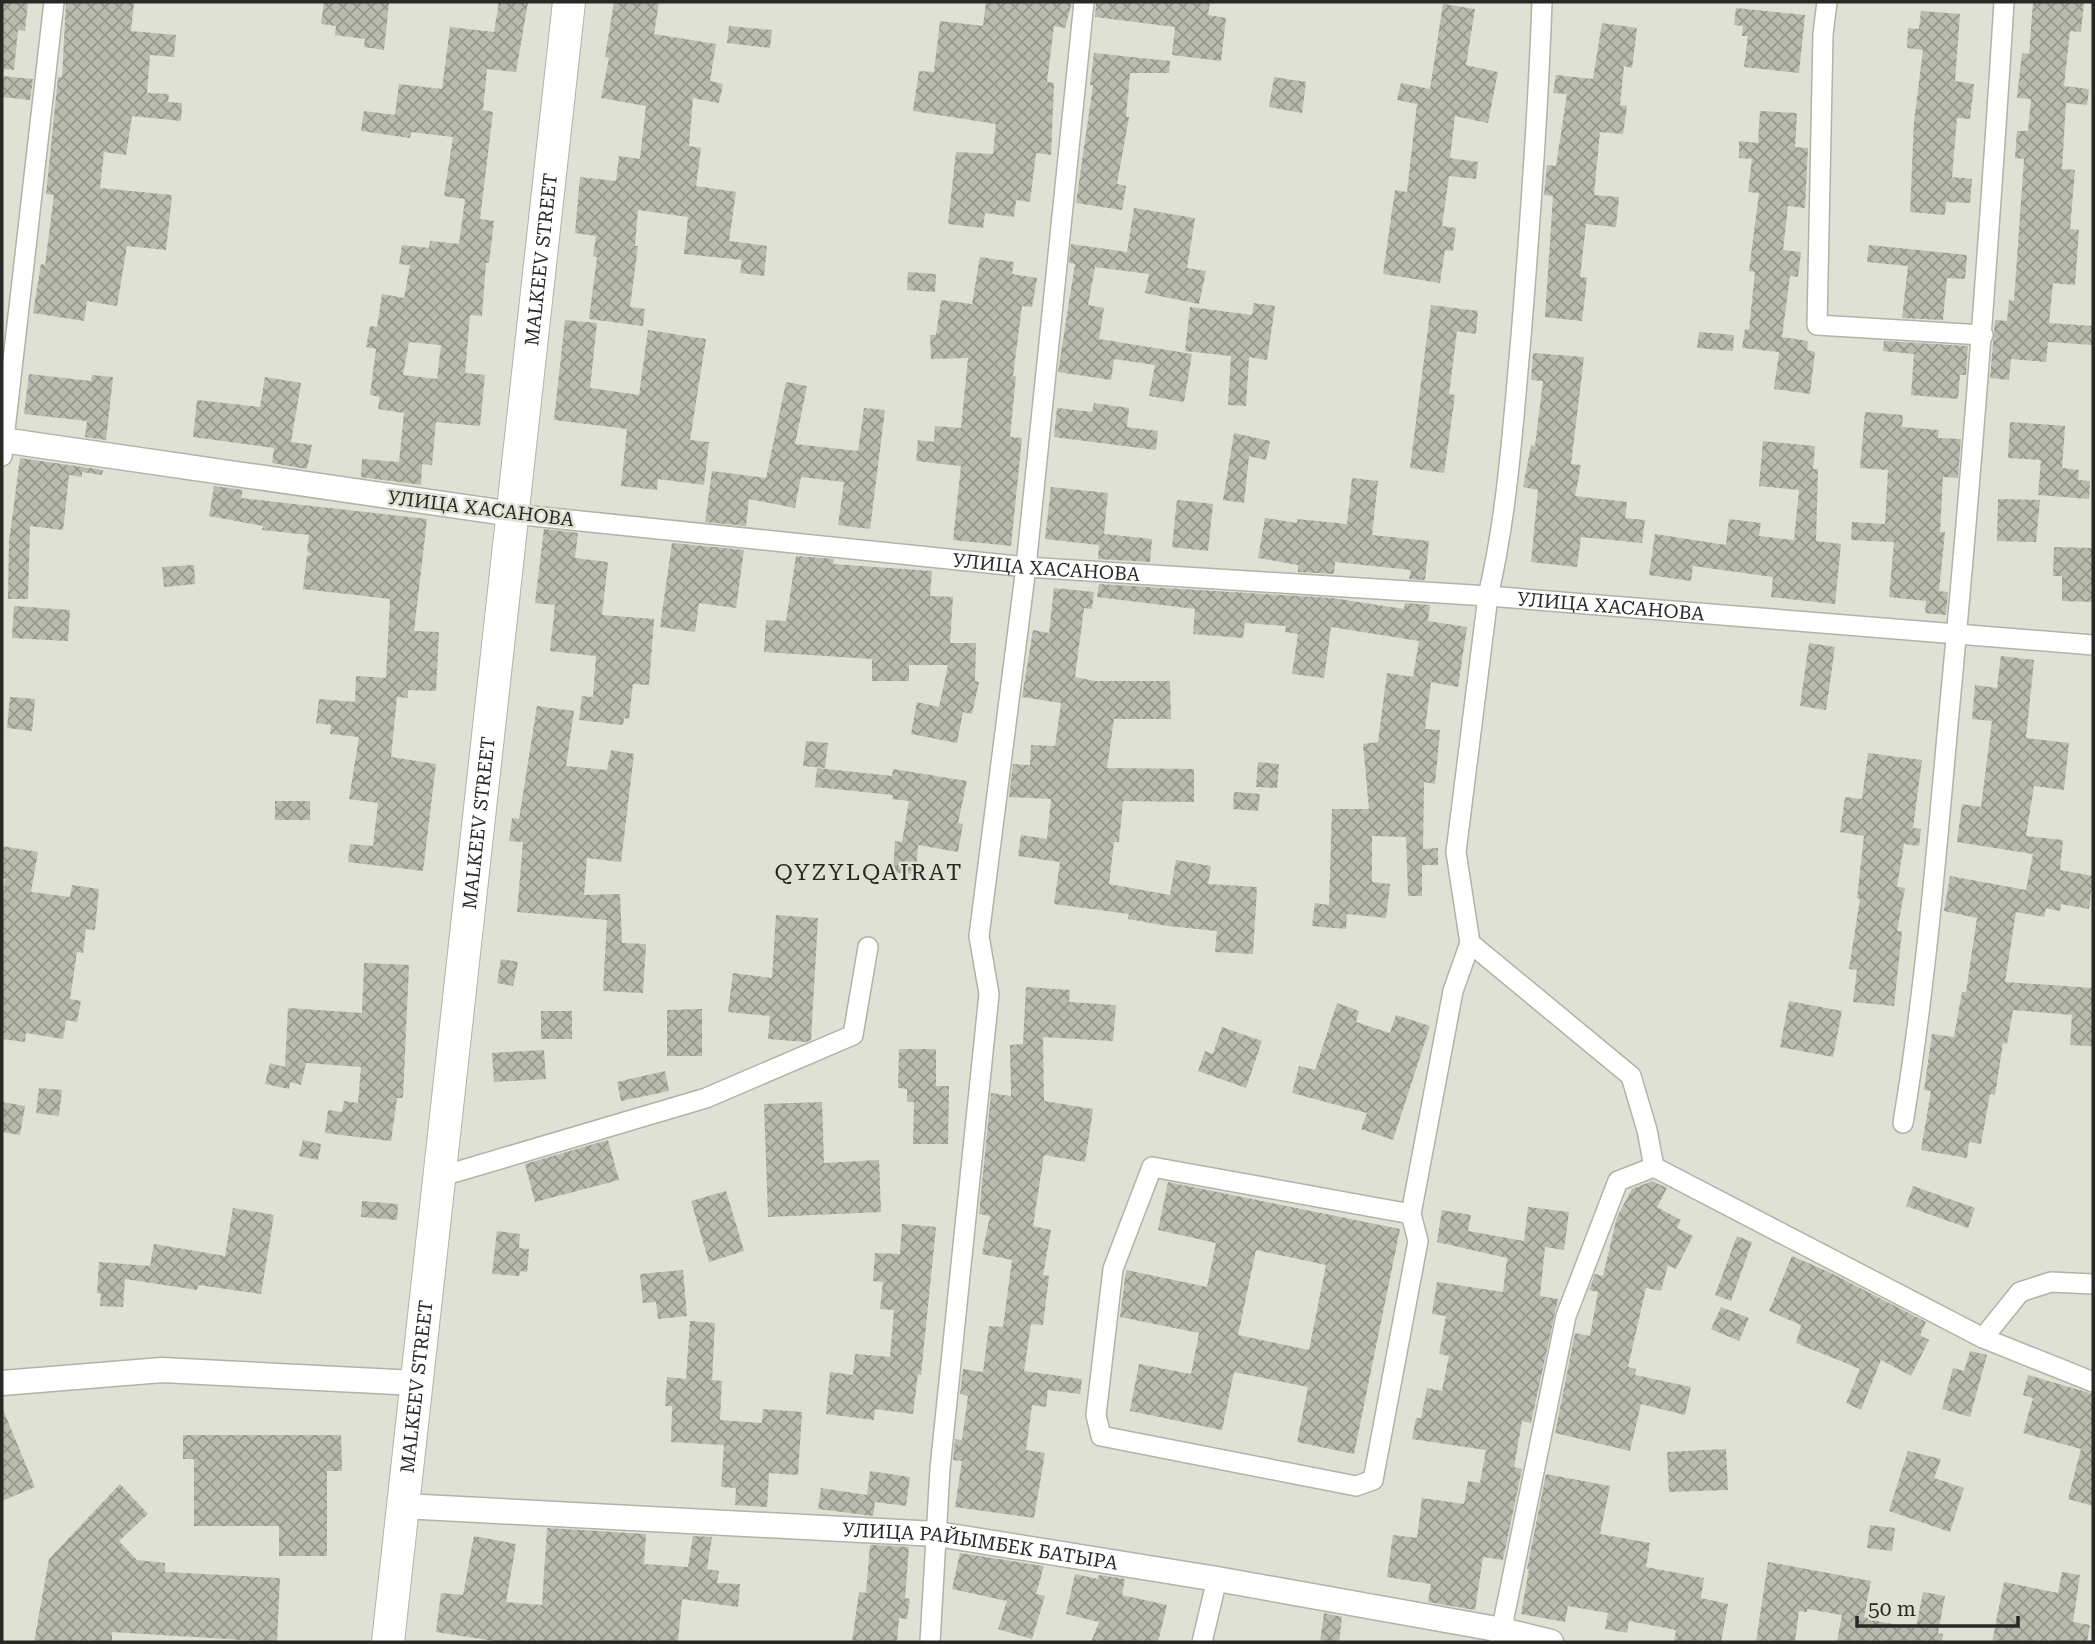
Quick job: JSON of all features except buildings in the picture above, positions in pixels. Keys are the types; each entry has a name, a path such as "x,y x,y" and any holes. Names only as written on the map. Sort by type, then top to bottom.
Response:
{"main road":[{"name":"MALKEEV STREET","path":"388,1642 569,2"}],"street":[{"path":"2,445 54,2"},
{"path":"930,1642 940,1469 989,994 979,936 1026,566 1084,2"},
{"path":"1411,1213 1152,1167 1114,1269 1096,1415 1101,1436 1356,1486 1373,1480 1418,1241 1411,1213 1453,991 1470,943 1456,852 1488,596 1496,562 1513,431 1537,133 1542,2"},
{"path":"1827,2 1817,325 1983,335"},
{"path":"1903,1124 1920,1020 1957,636 1983,335 2004,2"},
{"name":"УЛИЦА ХАСАНОВА","path":"2,445 513,514 1026,566 1488,596 2093,645"},
{"path":"1470,943 1631,1076 1647,1130 1654,1167"},
{"path":"439,1177 706,1098 853,1035 869,947"},
{"path":"1500,1636 1566,1316 1618,1181 1654,1167 1983,1338 2093,1382"},
{"path":"1983,1338 2021,1292 2051,1282 2093,1284"},
{"path":"2,1383 162,1370 416,1383"},
{"name":"УЛИЦА РАЙЫМБЕК БАТЫРА","path":"403,1506 937,1534 1217,1579 1500,1636 1551,1642"},
{"path":"1202,1642 1217,1579"}],"district":[{"name":"QYZYLQAIRAT","path":"869,872"}]}
